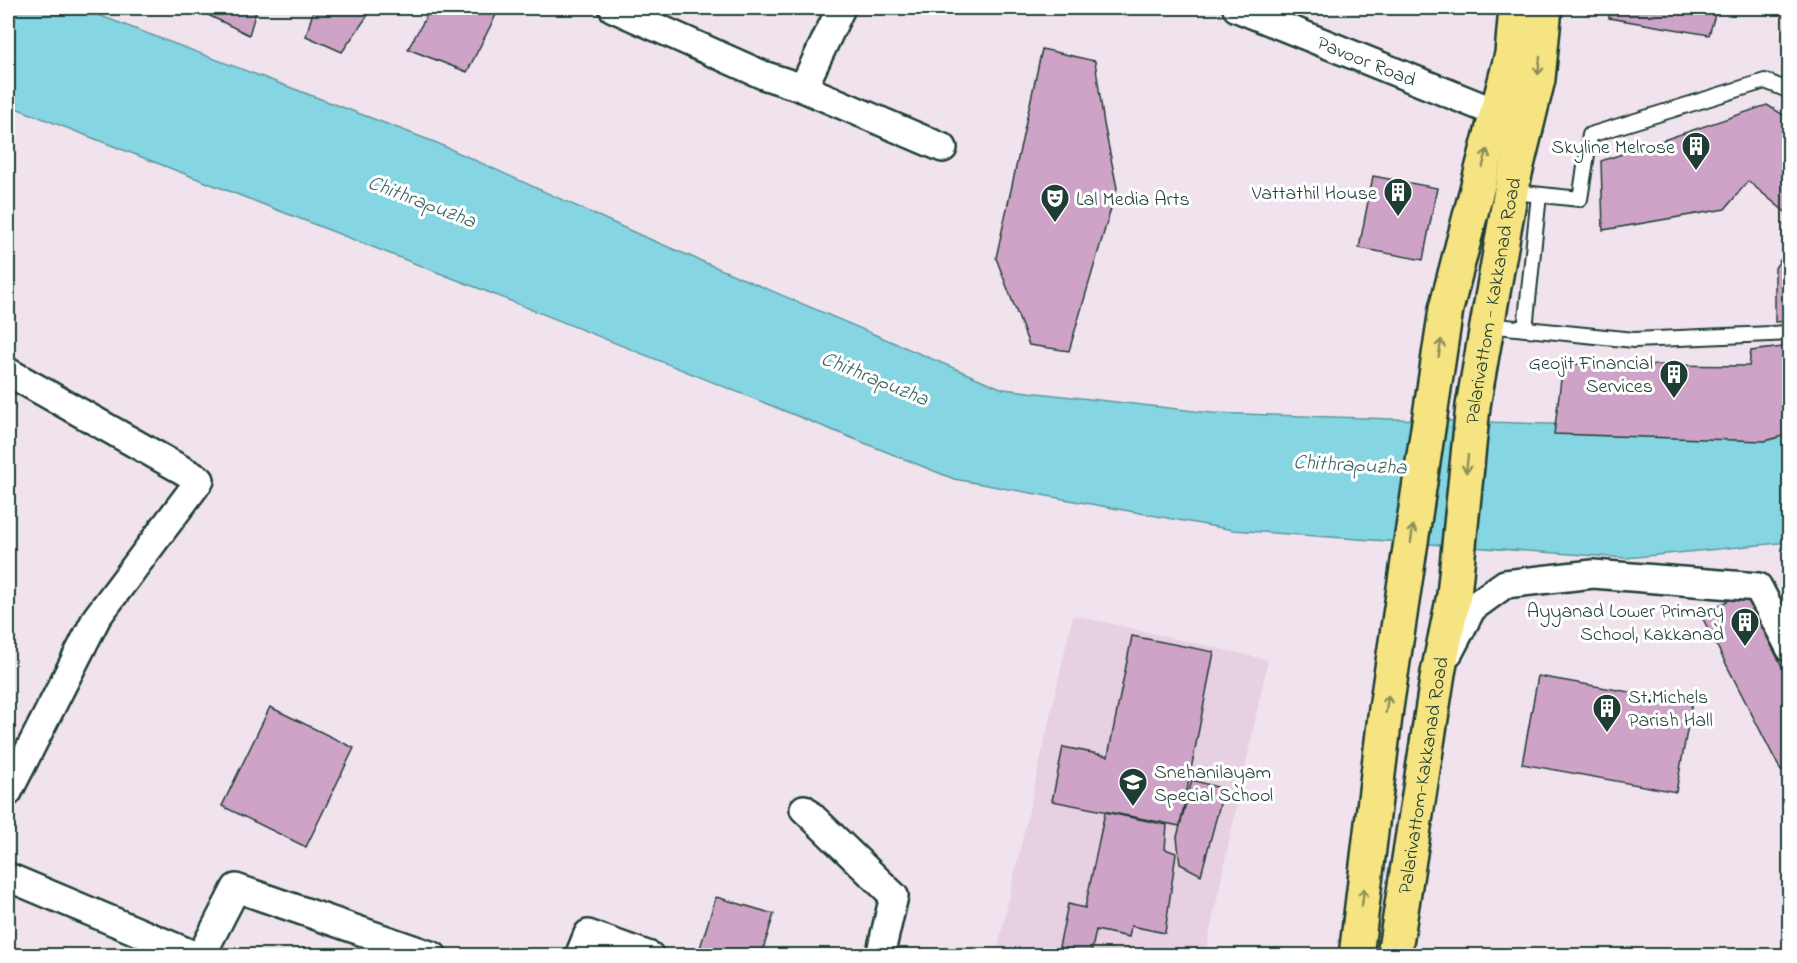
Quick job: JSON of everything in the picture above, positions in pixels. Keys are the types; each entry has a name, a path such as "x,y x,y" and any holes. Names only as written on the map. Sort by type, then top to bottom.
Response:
{"main road":[{"name":"Palarivattom - Kakkanad Road","path":"1356,956 1386,708 1446,309 1512,54 1516,8"},
{"name":"Palarivattom - Kakkanad Road","path":"1454,595 1473,406 1487,325 1526,192 1545,8"},
{"name":"Palarivattom-Kakkanad Road","path":"1394,956 1438,674 1454,595"}],"street":[{"path":"613,8 763,75 803,88 943,148"},
{"path":"803,88 841,8"},
{"name":"Pavoor Road","path":"1237,8 1497,113"},
{"path":"8,372 200,480 97,617 8,792"},
{"path":"1438,674 1472,608 1505,584 1593,574 1758,587 1790,648"},
{"path":"804,809 894,896 880,956"},
{"path":"8,877 196,956"},
{"path":"201,956 237,888 433,956"},
{"path":"579,956 588,934 650,956"}],"lane":[{"path":"1525,329 1526,192 1581,199 1590,135 1765,81 1790,91"},
{"path":"1487,325 1634,340 1790,333"}],"shaded area":[{"name":"Snehanilayam Special School","path":"1073,615 1268,660 1205,955 996,956"}],"water":[{"name":"Chithrapuzha","path":"8,8 80,8 437,143 640,235 1003,389 1212,413 1702,429 1789,425 1789,542 1626,558 1233,530 954,479 488,292 8,105"}],"building":[{"path":"208,8 257,8 249,35 206,14"},
{"path":"314,8 373,8 342,52 306,36"},
{"path":"431,8 499,9 467,72 408,49"},
{"path":"1608,8 1717,8 1709,35 1609,18"},
{"name":"Lal Media Arts","path":"1042,49 1095,61 1104,124 1117,188 1069,351 1029,345 996,258"},
{"name":"Skyline Melrose","path":"1767,105 1790,119 1790,216 1748,181 1725,209 1603,230 1601,161"},
{"name":"Vattathil House","path":"1373,176 1437,188 1423,260 1359,248"},
{"path":"1790,245 1790,321 1775,322 1775,268"},
{"name":"Geojit Financial Services","path":"1790,346 1790,434 1765,441 1554,434 1563,364 1749,366 1751,351"},
{"name":"Ayyanad Lower Primary School, Kakkanad","path":"1744,592 1790,682 1790,767 1781,771 1701,615"},
{"path":"1132,636 1214,652 1180,826 1052,801 1063,747 1108,756"},
{"name":"St.Michels Parish Hall","path":"1538,676 1692,703 1676,792 1522,764"},
{"path":"270,707 354,748 306,847 222,806"},
{"path":"1192,780 1224,789 1201,875 1180,864 1177,837"},
{"path":"1105,812 1167,825 1165,849 1176,853 1165,933 1131,926 1129,937 1096,930 1091,954 1059,947 1068,904 1085,908"},
{"path":"716,897 774,914 761,956 712,956 699,951"}],"place":[{"name":"Skyline Melrose","path":"1696,172"},
{"name":"Vattathil House","path":"1398,218"},
{"name":"Lal Media Arts","path":"1055,224"},
{"name":"Geojit Financial Services","path":"1674,400"},
{"name":"Ayyanad Lower Primary School, Kakkanad","path":"1745,648"},
{"name":"St.Michels Parish Hall","path":"1607,734"},
{"name":"Snehanilayam Special School","path":"1133,808"}]}
